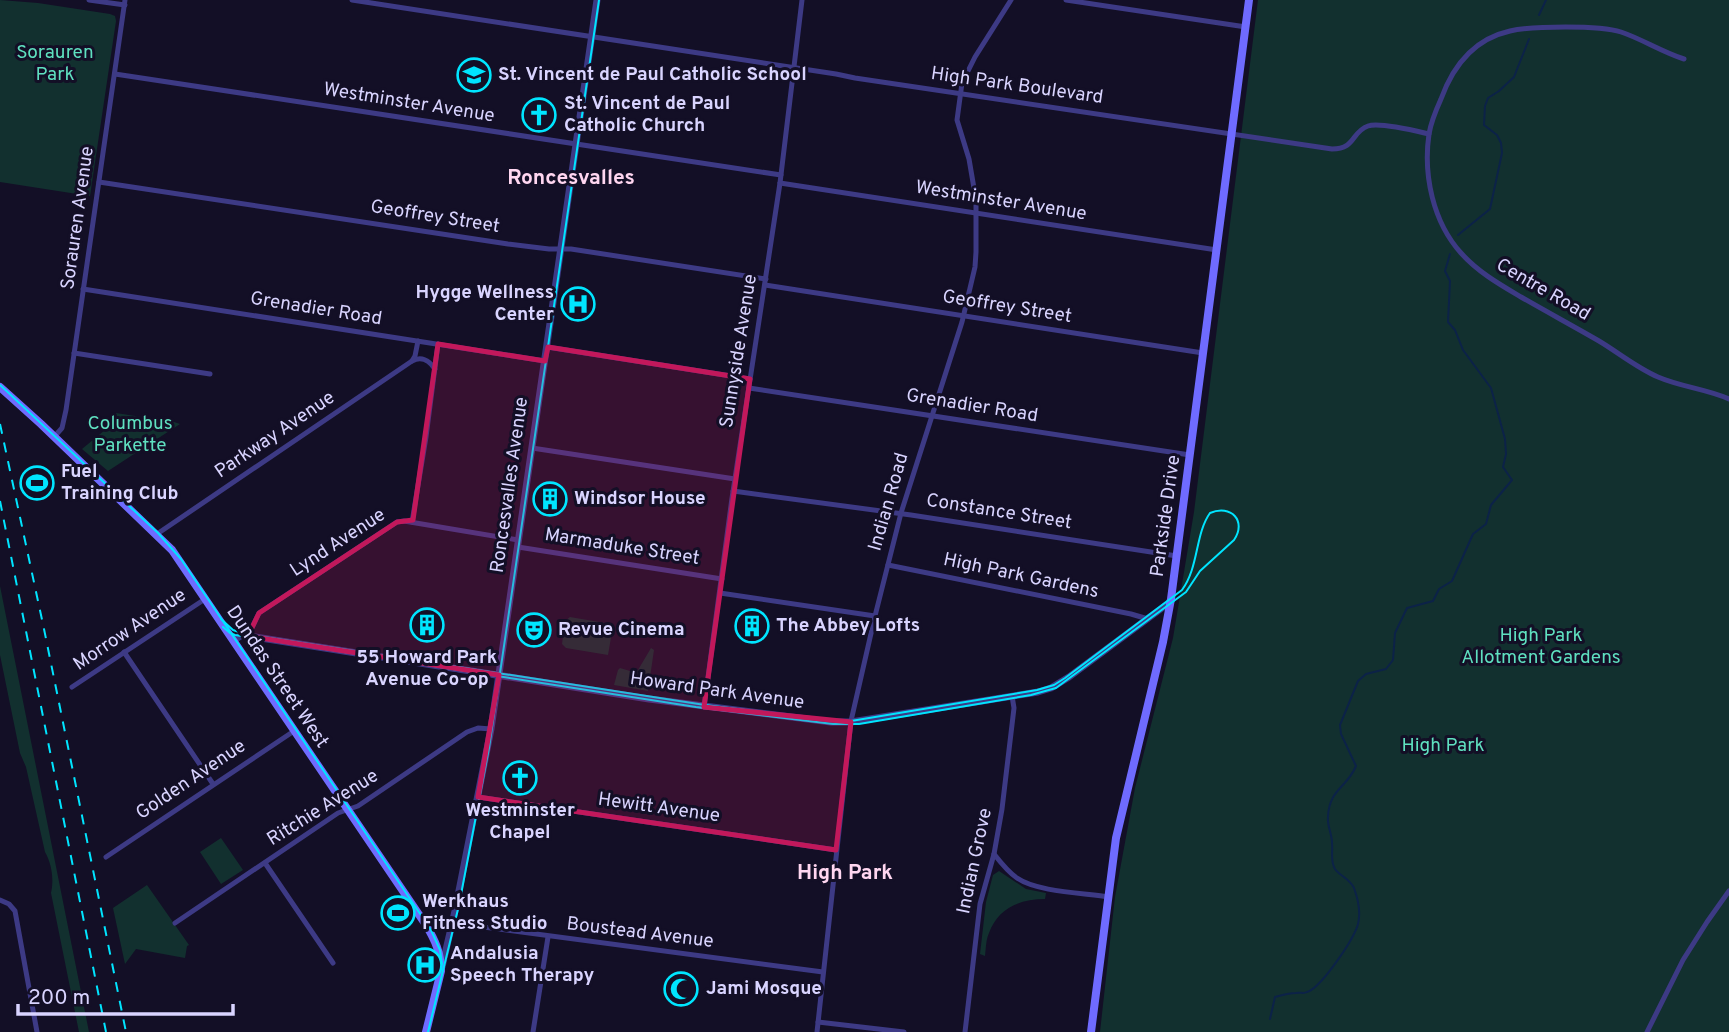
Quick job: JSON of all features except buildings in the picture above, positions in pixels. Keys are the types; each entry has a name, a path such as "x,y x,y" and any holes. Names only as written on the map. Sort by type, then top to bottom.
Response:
{"main road":[{"name":"Parkside Drive","path":"1091,1032 1116,838 1170,602 1249,0"},
{"name":"Dundas Street West","path":"0,387 157,534 179,559 433,936 441,971 426,1032"}],"street":[{"path":"89,0 125,3"},
{"name":"High Park Boulevard","path":"352,0 1336,150 1346,147 1362,129 1372,125 1429,134"},
{"name":"Roncesvalles Avenue","path":"441,971 491,729 597,0"},
{"name":"Sunnyside Avenue","path":"704,707 733,491 780,183 802,0"},
{"name":"Indian Road","path":"817,1032 851,722 901,513 964,316 975,267 977,214 972,172 957,120 960,94 965,74 1011,0"},
{"path":"1066,0 1246,27"},
{"name":"Sorauren Avenue","path":"54,437 62,428 125,3"},
{"name":"Centre Road","path":"1684,59 1612,30 1543,28 1510,31 1491,39 1470,52 1454,70 1429,134 1428,171 1432,198 1447,234 1469,261 1496,282 1646,371 1667,381 1729,399"},
{"name":"Westminster Avenue","path":"115,74 781,175"},
{"name":"Geoffrey Street","path":"99,181 508,244 561,248 1203,353"},
{"name":"Westminster Avenue","path":"780,183 1217,250"},
{"name":"Grenadier Road","path":"83,289 545,361"},
{"path":"412,361 418,341"},
{"name":"Lynd Avenue","path":"248,636 259,613 397,522 412,522 438,344"},
{"path":"547,347 750,379"},
{"path":"74,353 210,374"},
{"path":"412,361 421,359 429,362 435,369"},
{"name":"Parkway Avenue","path":"157,534 412,361"},
{"name":"Grenadier Road","path":"749,388 1190,456"},
{"path":"532,448 735,479"},
{"name":"Constance Street","path":"733,491 901,513 1177,556"},
{"name":"Marmaduke Street","path":"412,522 569,555 722,579"},
{"name":"High Park Gardens","path":"888,565 1131,614 1147,620"},
{"path":"720,593 875,617"},
{"name":"Morrow Avenue","path":"72,687 205,599"},
{"name":"Howard Park Avenue","path":"234,640 242,635 704,707 851,722 1045,690 1060,683 1170,602"},
{"path":"124,652 213,783"},
{"name":"Indian Grove","path":"965,1032 980,904 994,854 1002,809 1014,708 1012,696"},
{"name":"Ritchie Avenue","path":"175,923 338,813 358,806 473,728 491,729"},
{"name":"Golden Avenue","path":"106,856 294,731"},
{"name":"Hewitt Avenue","path":"478,797 836,850"},
{"path":"994,854 1006,869 1024,883 1109,897"},
{"path":"265,863 333,963"},
{"path":"1647,1032 1683,960 1729,891"},
{"path":"0,900 9,904 15,912 37,1032"},
{"name":"Boustead Avenue","path":"453,923 823,972"},
{"path":"533,1032 548,937"},
{"path":"818,1022 904,1032"}],"highlighted area":[{"path":"438,344 545,361 548,347 750,379 704,707 851,722 836,850 478,797 499,675 248,636 259,613 397,522 413,520"}],"green space":[{"name":"Sorauren Park","path":"0,0 38,3 115,16 90,196 0,182"},
{"name":"High Park","path":"1258,0 1729,0 1729,1032 1100,1032 1115,897 1135,788 1173,638 1194,512"},
{"name":"Columbus Parkette","path":"116,413 180,424 108,471 82,449 105,430 111,430"},
{"path":"0,586 89,1032 79,1032 51,893 51,867 45,852 26,767 20,753 0,655"},
{"path":"570,617 605,623 612,632 608,655 566,648 562,644 565,621"},
{"path":"651,648 654,650 648,691 614,685 620,668 638,670"},
{"path":"221,838 243,870 221,884 200,852"},
{"path":"999,871 1026,889 1046,893 1045,899 1019,903 998,917 988,935 985,956 980,954 986,902 993,875"},
{"path":"147,885 189,945 185,958 136,949 125,964 113,908"}],"waterway":[{"path":"1539,15 1546,0"},
{"path":"1458,235 1490,209 1502,153 1497,135 1484,125 1485,106 1488,98 1514,77 1529,39"},
{"path":"1270,1019 1275,997 1306,993 1320,982 1344,951 1358,924 1359,906 1354,888 1335,869 1333,863 1328,820 1329,808 1335,794 1356,766 1341,734 1340,725 1358,681 1366,674 1386,669 1393,660 1395,633 1407,608 1433,601 1439,589 1452,581 1473,534 1486,524 1491,505 1512,480 1503,467 1505,439 1491,388 1463,350 1455,330 1448,322 1450,281 1445,271 1450,254"}],"tram line":[{"path":"428,1032 459,905 489,748 599,0"},
{"path":"0,385 158,533 181,559 431,930 440,950 442,964"},
{"path":"221,619 233,630 245,634 705,705 851,721 1054,685 1182,590 1210,513 1230,513 1235,516 1239,526 1234,540 1200,571 1186,592 1056,688 1031,695 859,724 833,724 696,707 235,635 223,627"}],"railway":[{"path":"0,424 126,1032"},
{"path":"0,501 106,1032"}],"place":[{"name":"St. Vincent de Paul Catholic School","path":"474,75"},
{"name":"St. Vincent de Paul Catholic Church","path":"539,115"},
{"name":"Hygge Wellness Center","path":"578,304"},
{"name":"Fuel Training Club","path":"37,483"},
{"name":"Windsor House","path":"550,499"},
{"name":"55 Howard Park Avenue Co-op","path":"427,625"},
{"name":"The Abbey Lofts","path":"752,626"},
{"name":"Revue Cinema","path":"534,630"},
{"name":"Westminster Chapel","path":"520,778"},
{"name":"Werkhaus Fitness Studio","path":"398,913"},
{"name":"Andalusia Speech Therapy","path":"425,965"},
{"name":"Jami Mosque","path":"681,989"}],"district":[{"name":"Roncesvalles","path":"571,178"},
{"name":"High Park","path":"845,873"}],"park label":[{"name":"High Park Allotment Gardens","path":"1541,647"}]}
